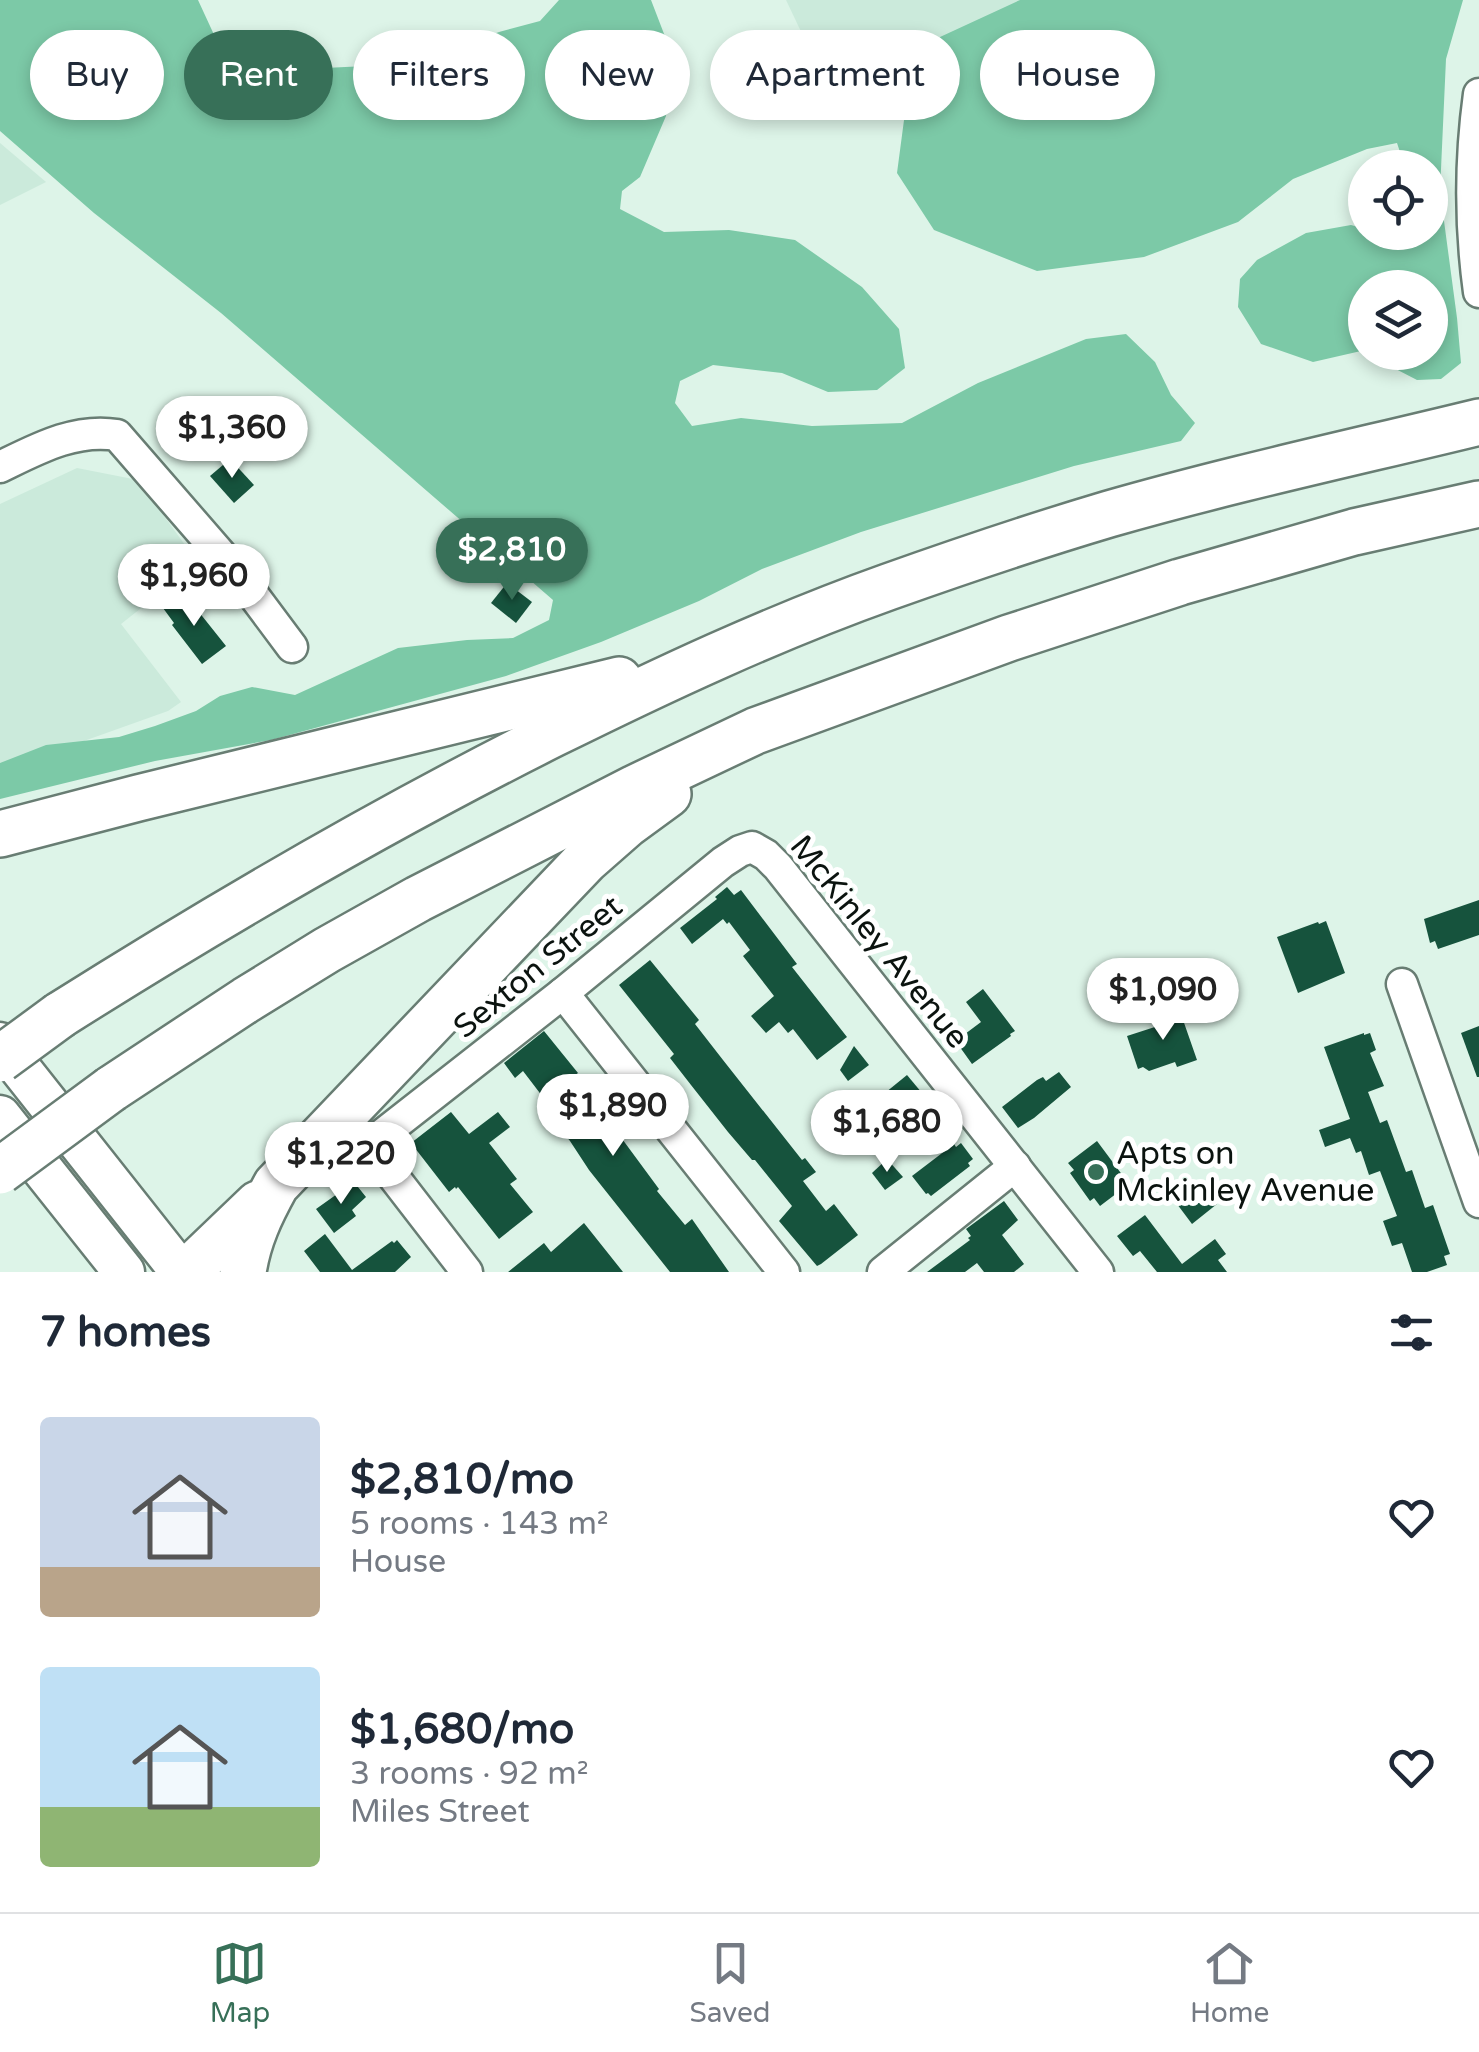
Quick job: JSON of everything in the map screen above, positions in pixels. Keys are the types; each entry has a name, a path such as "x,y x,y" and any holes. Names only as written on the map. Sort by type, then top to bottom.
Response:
{"highway":[{"path":"0,1059 60,1015 191,932 356,837 482,770 714,657 886,588 1111,514 1479,422"},
{"path":"0,1171 110,1089 327,950 635,788 756,731 1008,638 1180,582 1354,532 1479,504"},
{"path":"0,834 714,657"},
{"path":"184,1272 276,1185 586,860 660,800 793,716"},
{"path":"243,1272 253,1230 276,1185"}],"main road":[{"path":"0,1044 184,1272"},
{"path":"0,1116 124,1272"}],"street":[{"path":"1479,94 1471,214 1479,292"},
{"path":"0,468 60,440 103,433 117,435 236,572 292,647"},
{"name":"Sexton Street","path":"467,1272 369,1144 723,862 752,847"},
{"name":"McKinley Avenue","path":"752,847 778,867 1098,1272"},
{"path":"1402,984 1479,1202"},
{"path":"563,993 784,1272"},
{"path":"883,1272 1015,1166"}],"shaded area":[{"path":"786,0 1048,0 960,42 960,30 800,30"},
{"path":"0,143 46,182 0,205"},
{"path":"77,468 138,480 198,563 121,624 181,702 168,711 0,777 0,504"}],"green space":[{"path":"0,0 198,0 212,30 184,30 184,120 333,120 333,68 353,67 353,120 525,120 525,30 506,30 540,21 559,0 651,0 663,30 545,30 545,120 664,120 640,177 622,191 620,209 664,232 729,230 795,240 862,287 899,329 905,368 877,390 828,392 782,373 713,365 680,381 675,403 692,426 741,418 812,426 902,423 978,383 1086,339 1126,334 1155,362 1171,395 1195,423 1181,441 1074,466 861,532 762,569 699,601 601,642 506,676 271,740 155,761 0,799 0,763 46,745 119,737 252,687 295,695 398,648 513,638 549,620 553,600 221,313 94,213 0,131"},
{"path":"1020,0 1463,0 1446,59 1442,150 1399,150 1397,143 1348,150 1348,157 1293,179 1238,222 1144,257 1037,271 934,230 897,173 904,120 960,120 960,30 955,30"},
{"path":"1348,226 1348,250 1448,250 1461,363 1441,379 1417,380 1398,370 1448,370 1448,270 1348,270 1348,354 1313,362 1261,344 1238,307 1240,279 1257,260 1306,233"}],"building":[{"path":"230,459 254,485 234,503 210,476"},
{"path":"507,583 532,602 516,623 491,603"},
{"path":"183,592 226,646 202,664 163,608"},
{"path":"727,887 734,895 741,890 797,964 792,967 847,1037 817,1060 793,1029 788,1033 779,1022 766,1033 751,1016 774,996 743,956 750,950 729,922 723,919 692,944 680,928"},
{"path":"1479,900 1479,935 1438,949 1435,941 1430,943 1424,919"},
{"path":"1326,921 1345,973 1298,993 1277,937"},
{"path":"650,960 699,1020 695,1024 723,1060 802,1160 805,1158 816,1172 803,1181 826,1211 834,1204 858,1235 821,1264 817,1266 779,1221 792,1206 691,1085 670,1058 674,1054 619,985"},
{"path":"983,989 1015,1031 972,1064 957,1043 981,1022 966,1002"},
{"path":"1176,1006 1197,1060 1177,1067 1175,1062 1149,1071 1138,1069 1127,1036 1161,1025 1157,1013"},
{"path":"1479,1026 1479,1077 1477,1077 1461,1033"},
{"path":"544,1031 578,1073 574,1076 621,1128 617,1132 657,1191 685,1225 692,1219 729,1272 670,1272 544,1109 549,1105 523,1071 515,1078 504,1063"},
{"path":"1370,1033 1376,1050 1370,1053 1384,1086 1368,1092 1380,1123 1387,1120 1406,1172 1412,1170 1425,1208 1433,1205 1450,1254 1444,1256 1447,1265 1427,1272 1412,1272 1402,1243 1392,1246 1383,1221 1397,1216 1380,1171 1369,1175 1361,1151 1356,1153 1350,1138 1325,1147 1319,1130 1350,1119 1324,1047"},
{"path":"854,1046 869,1065 848,1081 840,1070"},
{"path":"1059,1072 1071,1087 1018,1128 1002,1107 1037,1080 1043,1077 1046,1081"},
{"path":"907,1075 922,1093 884,1124 869,1106"},
{"path":"451,1112 469,1134 498,1112 510,1127 489,1143 517,1179 510,1184 533,1212 499,1239 458,1187 449,1192 411,1143"},
{"name":"Apts on Mckinley Avenue","path":"1097,1141 1129,1184 1100,1206 1094,1198 1090,1201 1070,1173 1074,1170 1068,1163"},
{"path":"961,1143 973,1159 968,1163 970,1166 931,1196 926,1194 912,1176 954,1144 956,1147"},
{"path":"887,1159 903,1177 885,1190 872,1173"},
{"path":"354,1182 366,1197 352,1210 356,1216 334,1233 316,1209"},
{"path":"1201,1185 1217,1204 1192,1224 1177,1204"},
{"path":"1004,1201 1018,1220 1002,1235 1024,1264 1014,1272 984,1272 977,1263 965,1272 927,1272 970,1240 966,1229"},
{"path":"1145,1215 1182,1264 1215,1239 1226,1254 1218,1260 1227,1272 1157,1272 1140,1251 1133,1256 1117,1236"},
{"path":"584,1223 623,1272 508,1272 544,1243 551,1252"},
{"path":"325,1234 352,1270 392,1241 397,1240 411,1257 395,1272 320,1272 304,1251"}],"place":[{"name":"Apts on Mckinley Avenue","path":"1096,1172"}]}
